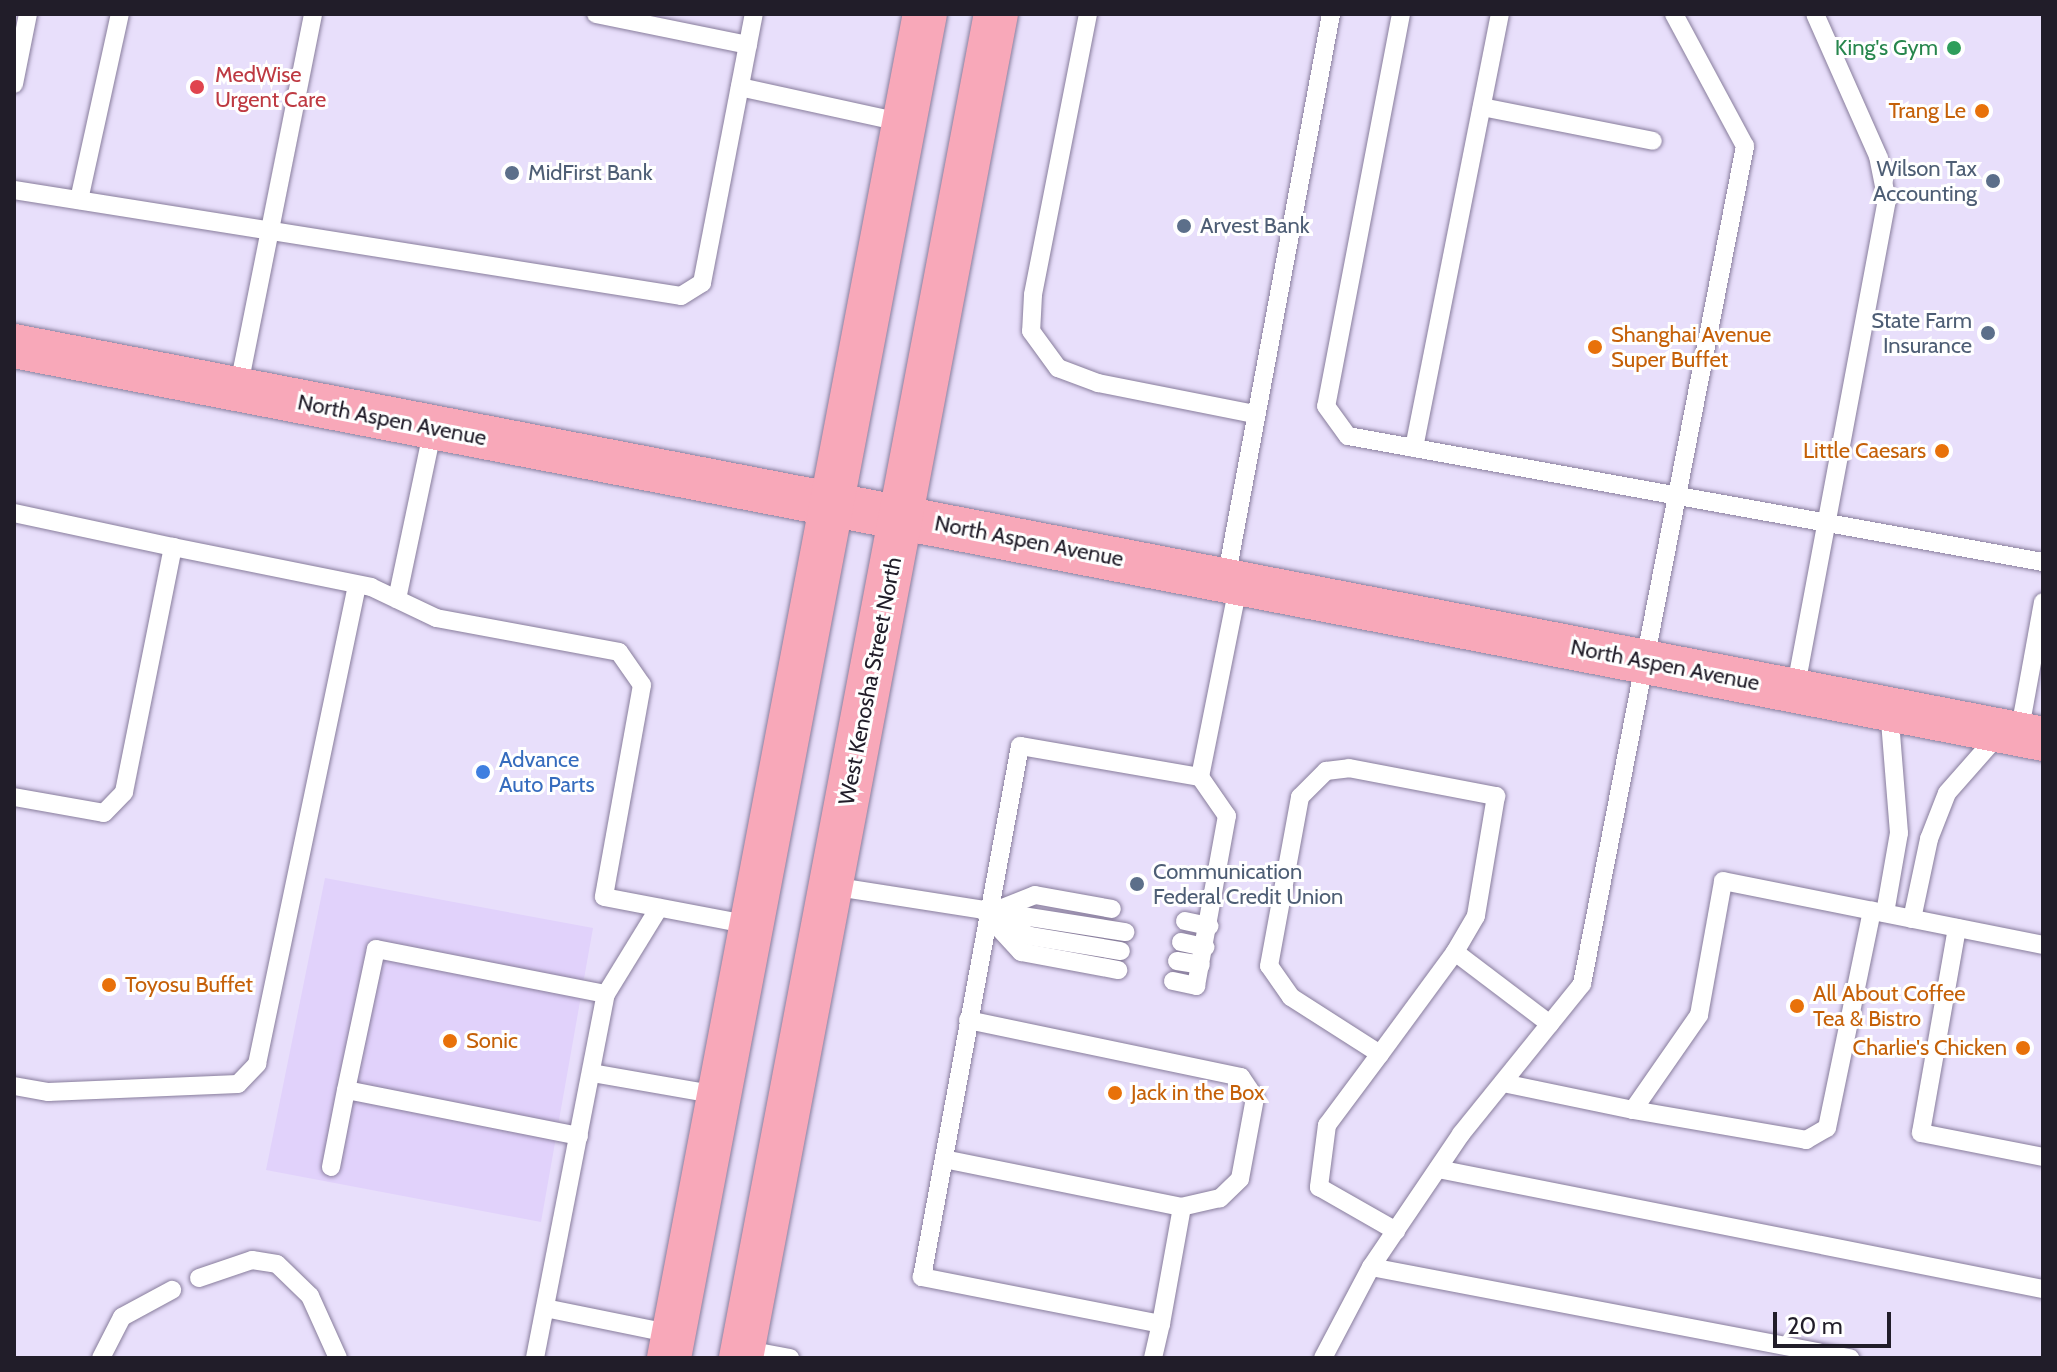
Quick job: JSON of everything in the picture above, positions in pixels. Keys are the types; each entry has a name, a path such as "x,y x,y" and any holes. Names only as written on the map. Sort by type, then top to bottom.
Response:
{"main road":[{"path":"742,1353 671,1346 925,14"},
{"name":"West Kenosha Street North","path":"742,1353 996,14"},
{"name":"North Aspen Avenue","path":"14,346 2021,735"}],"lane":[{"path":"14,84 28,14"},
{"path":"79,200 120,14"},
{"path":"238,390 313,14"},
{"path":"596,14 748,45"},
{"path":"14,190 681,296 702,283 754,14"},
{"path":"1088,14 1033,295 1031,331 1058,368 1098,383 1255,414"},
{"path":"1173,981 1196,986 1227,816 1200,777 1233,580 1255,414 1331,14"},
{"path":"1401,14 1326,406 1348,436 2043,562"},
{"path":"1414,448 1500,14"},
{"path":"1324,1358 1371,1267 1438,1169 1582,984 1745,146 1674,14"},
{"path":"1795,691 1887,201 1878,156 1815,14"},
{"path":"740,87 905,123"},
{"path":"1482,107 1653,141"},
{"path":"397,599 433,428"},
{"path":"14,513 357,585 397,599 436,618 619,652 642,685 604,897 751,925"},
{"path":"14,797 104,813 124,792 173,547"},
{"path":"14,1086 48,1092 238,1084 257,1064 357,585"},
{"path":"1912,919 1929,839 1947,793 2021,735 2043,602"},
{"path":"1503,1083 1633,1110 1806,1140 1827,1128 1899,833 1889,709"},
{"path":"1161,1324 922,1277 986,914 1020,746 1200,777"},
{"path":"1380,1054 1291,997 1269,966 1300,797 1326,771 1349,768 1496,796 1476,916 1455,952 1380,1054 1327,1125 1319,1187 1396,1231"},
{"path":"1633,1110 1699,1015 1723,881 2043,945"},
{"path":"831,886 986,914 1125,932"},
{"path":"986,914 1035,895 1112,909"},
{"path":"535,1358 606,994 659,908"},
{"path":"986,914 1030,936 1121,951"},
{"path":"986,914 1021,952 1118,970"},
{"path":"1185,921 1209,926"},
{"path":"1957,928 1921,1133 2043,1157"},
{"path":"331,1167 376,949 606,994"},
{"path":"1179,952 1203,956"},
{"path":"1455,952 1550,1024"},
{"path":"944,1159 1182,1207 1220,1198 1240,1179 1255,1098 1241,1077 968,1020"},
{"path":"592,1073 718,1095"},
{"path":"346,1090 579,1136"},
{"path":"1438,1169 2043,1289"},
{"path":"1153,1358 1182,1207"},
{"path":"199,1278 252,1260 277,1264 310,1296 338,1358"},
{"path":"1371,1267 1850,1358"},
{"path":"101,1358 122,1317 172,1290"},
{"path":"545,1308 671,1346"},
{"path":"742,1353 790,1358"}],"shaded area":[{"path":"325,878 593,928 541,1222 266,1170"}],"place":[{"name":"King's Gym","path":"1954,48"},
{"name":"MedWise Urgent Care","path":"197,87"},
{"name":"Trang Le","path":"1982,111"},
{"name":"MidFirst Bank","path":"512,173"},
{"name":"Wilson Tax Accounting","path":"1993,181"},
{"name":"Arvest Bank","path":"1184,226"},
{"name":"State Farm Insurance","path":"1988,333"},
{"name":"Shanghai Avenue Super Buffet","path":"1595,347"},
{"name":"Little Caesars","path":"1942,451"},
{"name":"Advance Auto Parts","path":"483,772"},
{"name":"Communication Federal Credit Union","path":"1137,884"},
{"name":"Toyosu Buffet","path":"109,985"},
{"name":"All About Coffee Tea & Bistro","path":"1797,1006"},
{"name":"Sonic","path":"450,1041"},
{"name":"Charlie's Chicken","path":"2023,1048"},
{"name":"Jack in the Box","path":"1115,1093"}]}
